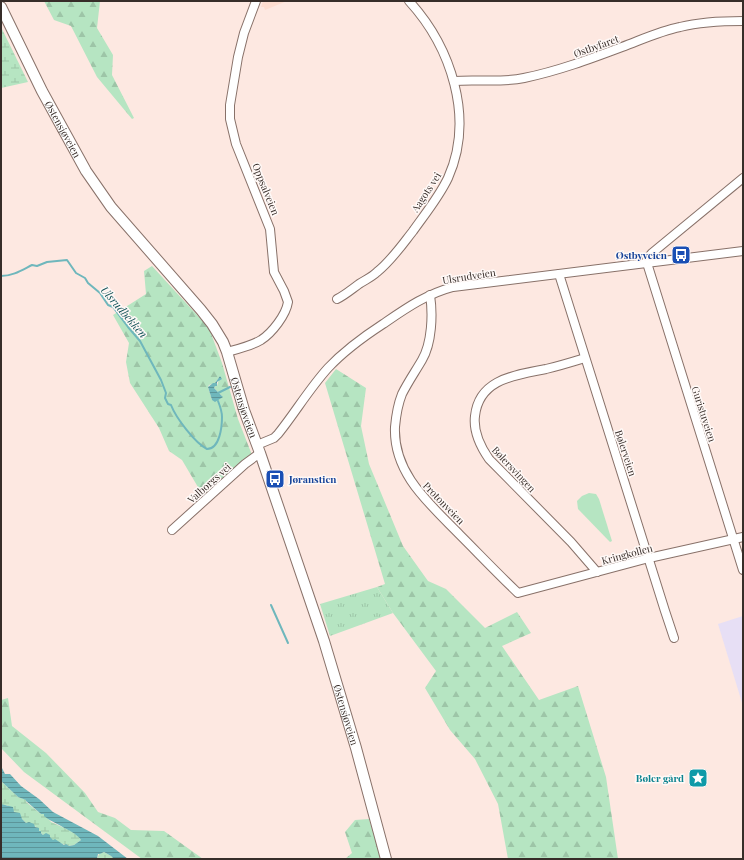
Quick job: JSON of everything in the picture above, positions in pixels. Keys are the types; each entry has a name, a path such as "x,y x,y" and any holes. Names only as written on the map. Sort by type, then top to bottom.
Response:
{"main road":[{"name":"Østensjøveien","path":"1,7 42,90 86,171 116,213 212,324 223,342 244,410 259,449 324,642 356,748 386,859"}],"street":[{"name":"Oppsalveien","path":"227,352 254,343 264,337 282,318 288,305 287,298 274,272 270,229 236,144 230,119 230,105 238,57 244,33 256,1"},
{"name":"Aagots vei","path":"337,299 371,277 385,265 405,241 439,194 447,180 454,160 459,133 456,89 454,81 440,47 418,12 409,1"},
{"name":"Østbyfaret","path":"454,81 471,79 499,81 524,78 567,67 679,27 716,22 743,21"},
{"path":"647,264 647,259 652,253 743,178"},
{"name":"Ulsrudveien","path":"259,449 277,436 319,379 341,356 370,333 416,301 430,295 453,287 743,251"},
{"name":"Guristuveien","path":"647,264 743,570"},
{"name":"Bølerveien","path":"559,274 674,638"},
{"name":"Protonveien","path":"430,295 432,312 431,327 426,351 400,398 396,419 395,434 402,466 409,480 423,498 495,572 518,593"},
{"name":"Bølersvingen","path":"585,358 510,377 495,384 482,395 477,408 475,422 478,439 489,459 571,542 598,572"},
{"name":"Valborgs vei","path":"172,530 245,464 259,449"},
{"name":"Kringkollen","path":"518,593 649,558 743,537"}],"shaded area":[{"path":"263,1 287,1 265,10 264,7 261,7"},
{"path":"743,616 743,706 718,624"}],"green space":[{"path":"44,1 100,1 97,28 113,55 112,75 134,118 132,119 97,77 71,26 54,20"},
{"path":"1,27 28,82 1,88"},
{"path":"152,266 209,328 222,363 238,419 252,455 205,499 182,460 169,451 159,428 130,383 126,362 129,343 113,315 146,294 144,271","holes":["220,376 217,386 214,388 222,396 212,400 208,387 209,385 215,383"]},
{"path":"336,369 366,388 361,426 369,464 403,546 428,581 446,589 485,628 517,612 531,633 502,646 539,700 578,686 606,777 618,859 508,859 498,804 475,759 450,730 425,688 436,671 393,613 377,587 385,584 325,383"},
{"path":"589,493 596,494 599,499 612,541 610,542 578,509 577,501 582,496"},
{"path":"377,587 393,613 330,636 320,604"},
{"path":"8,698 12,726 46,753 85,793 98,812 115,818 131,830 164,831 203,859 142,859 24,772 1,748 1,700"},
{"path":"1,781 18,797 27,800 26,802 41,814 44,814 51,822 69,830 80,837 81,840 74,845 69,846 53,841 43,835 36,827 26,823 7,805 4,806 1,804"},
{"path":"369,819 381,859 345,859 352,853 345,832 355,820"},
{"path":"104,852 114,859 97,859 99,854"}],"water":[{"path":"220,376 222,379 217,382 217,386 214,388 223,397 215,402 212,400 208,387 215,383"},
{"path":"1,768 5,774 10,774 21,786 39,799 53,812 98,836 128,859 114,859 104,852 98,854 97,859 1,859 1,804 13,807 14,812 20,813 22,819 26,823 29,822 34,824 35,827 39,828 39,831 41,831 43,835 46,833 50,835 53,840 55,839 64,845 74,845 81,840 75,834 48,819 44,816 44,814 41,814 26,800 18,797 1,781"}],"waterway":[{"name":"Ulsrudbekken","path":"1,276 13,274 32,265 37,266 47,262 67,260 76,273 85,278 88,283 100,293 108,305 113,307 140,341 161,380 168,404 171,405 186,430 207,449 215,445 221,431 222,415 218,401"},
{"name":"Ulsrudbekken","path":"218,393 230,387"},
{"path":"271,605 288,643"}],"place":[{"name":"Østbyveien","path":"681,255"},
{"name":"Jøranstien","path":"275,479"},
{"name":"Bøler gård","path":"698,778"}]}
